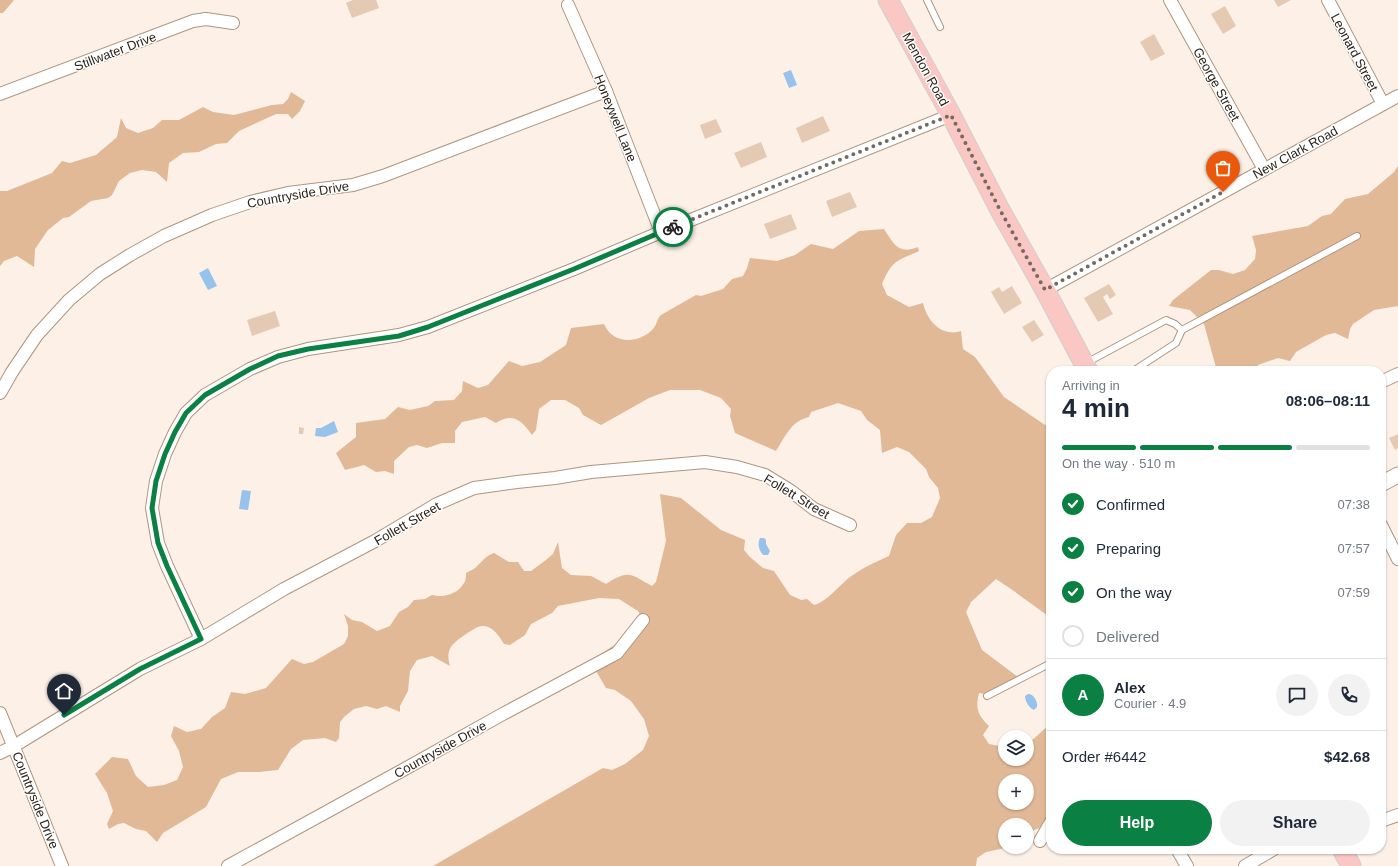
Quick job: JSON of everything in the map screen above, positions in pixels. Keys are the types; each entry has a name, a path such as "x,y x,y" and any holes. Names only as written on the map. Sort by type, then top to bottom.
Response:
{"main road":[{"name":"Mendon Road","path":"888,0 1085,366"},
{"path":"1345,854 1351,866"}],"street":[{"name":"George Street","path":"1170,0 1264,169"},
{"name":"Leonard Street","path":"1328,0 1383,104"},
{"name":"Honeywell Lane","path":"568,5 606,91 661,232"},
{"name":"Stillwater Drive","path":"0,94 194,21 206,19 233,23"},
{"name":"Countryside Drive","path":"0,393 37,335 68,300 100,274 164,236 212,215 250,202 288,193 353,184 383,176 606,91"},
{"name":"New Clark Road","path":"1045,290 1398,96"},
{"path":"201,639 164,561 158,543 152,508 156,481 165,454 175,432 186,413 205,395 250,369 278,356 308,349 399,336 428,327 951,115"},
{"path":"1386,380 1398,374"},
{"name":"Follett Street","path":"0,753 14,746 140,669 201,639 284,589 375,541 437,504 474,488 591,472 705,462 737,467 765,475 791,491 814,509 850,525"},
{"path":"1386,481 1398,475"},
{"path":"1386,535 1398,559"},
{"name":"Countryside Drive","path":"228,866 500,715 617,654 643,620"},
{"name":"Countryside Drive","path":"0,713 62,866"},
{"path":"1386,819 1398,815"},
{"path":"1040,841 1046,831"},
{"path":"1180,854 1187,866"},
{"path":"1245,866 1265,854"}],"lane":[{"path":"927,0 940,27"},
{"path":"1141,366 1176,343 1182,330 1356,236"},
{"path":"1088,366 1166,320 1175,324 1182,330"},
{"path":"987,696 1046,666"}],"shaded area":[{"path":"0,0 14,0 3,13 0,13"},
{"path":"291,92 305,101 300,111 292,119 288,114 276,114 239,131 227,143 216,144 199,152 183,153 169,163 167,182 156,172 142,170 130,173 119,181 112,195 108,198 91,201 69,217 63,218 48,230 35,249 34,267 17,256 4,261 0,266 0,191 7,191 52,173 62,161 70,163 96,155 117,137 121,118 126,128 138,133 153,128 162,120 179,120 203,107 213,112 234,115 272,105 283,104 288,99"},
{"path":"1398,166 1398,306 1374,310 1353,324 1350,329 1348,339 1335,333 1326,335 1296,352 1290,361 1278,358 1258,366 1216,366 1204,324 1190,310 1169,306 1173,300 1211,270 1219,270 1233,274 1245,270 1255,259 1256,250 1252,236 1308,226 1322,216 1331,214 1345,199 1368,194 1394,172"},
{"path":"884,229 897,247 906,250 918,247 919,251 896,262 889,270 882,284 887,295 909,307 923,303 926,313 932,322 939,328 944,331 951,332 961,331 963,349 975,357 1004,397 1046,426 1046,614 996,579 971,602 966,612 982,650 1018,677 990,695 979,693 977,703 978,711 989,726 983,735 989,744 998,746 998,766 1034,766 1034,739 1046,728 1046,825 1034,830 1034,818 998,818 998,850 986,852 977,858 976,866 433,866 603,768 612,770 625,764 643,750 649,736 644,719 631,701 615,690 606,688 590,661 616,644 640,614 638,611 619,599 599,598 558,606 552,613 531,624 525,635 510,645 504,644 495,632 487,626 476,628 453,644 448,655 450,666 432,656 417,660 410,671 408,691 400,706 400,712 386,706 377,709 366,706 354,709 340,722 339,738 336,742 325,738 303,740 291,749 278,770 238,772 221,779 206,807 163,833 157,842 146,831 136,829 124,823 118,824 109,829 107,824 113,811 107,793 95,774 112,757 128,759 136,776 148,787 164,785 177,780 183,767 179,751 171,736 174,726 187,732 201,729 212,717 225,708 231,692 245,694 266,688 292,659 304,664 313,662 344,644 348,636 348,626 344,614 352,620 362,622 377,631 390,626 399,612 408,607 414,600 425,599 432,595 441,596 450,594 458,590 465,582 466,573 474,569 491,554 494,553 509,562 518,562 524,571 531,571 553,554 558,542 562,568 571,575 591,576 606,584 620,576 629,575 634,576 652,586 656,582 666,541 660,494 681,498 721,530 745,540 744,550 763,568 774,571 790,595 801,600 807,599 814,605 820,603 860,570 889,556 896,535 907,523 921,523 932,517 940,498 938,488 929,477 926,469 909,452 897,447 882,453 880,430 867,420 861,411 838,403 811,412 809,417 798,422 789,430 776,451 735,433 730,416 731,409 721,398 700,390 670,390 649,398 601,425 583,415 579,408 565,400 551,400 539,409 536,430 532,435 524,425 512,418 507,418 496,423 485,417 462,422 455,431 455,443 442,443 427,448 417,445 409,447 394,461 394,474 385,471 376,472 364,465 345,470 336,453 356,437 356,423 385,419 398,407 410,410 428,406 435,401 454,400 462,391 463,381 478,388 488,385 509,361 522,366 540,362 566,345 571,328 604,324 613,336 620,339 634,340 641,338 653,329 660,316 665,312 696,295 701,296 723,289 732,279 743,276 750,258 777,261 795,255 811,244 833,249 859,231"}],"water":[{"path":"791,70 797,85 789,88 783,73"},
{"path":"208,268 217,286 208,290 199,273"},
{"path":"334,421 338,432 325,437 315,436 316,428 321,428"},
{"path":"242,490 251,491 248,510 239,509"},
{"path":"760,538 764,538 766,540 766,544 770,551 768,555 763,555 760,551"},
{"path":"1028,694 1032,695 1036,701 1037,707 1034,710 1029,706 1026,700 1025,696"}],"building":[{"path":"353,0 376,0 379,8 352,18 346,3"},
{"path":"1274,0 1291,0 1278,7"},
{"path":"1225,6 1236,26 1223,34 1211,14"},
{"path":"1154,34 1165,54 1151,61 1140,42"},
{"path":"823,116 830,131 802,143 796,128"},
{"path":"716,119 722,132 705,139 700,125"},
{"path":"761,142 767,157 741,168 734,153"},
{"path":"850,192 857,207 832,217 826,201"},
{"path":"791,214 797,229 770,239 764,224"},
{"path":"1109,284 1116,295 1110,299 1107,294 1103,297 1113,314 1098,322 1084,298"},
{"path":"1012,286 1022,303 1004,314 991,292 999,287 1002,292"},
{"path":"275,311 280,326 252,336 247,320"},
{"path":"1034,320 1044,335 1032,342 1022,327"},
{"path":"299,427 304,428 303,434 299,434"},
{"path":"1398,434 1398,448 1395,450 1389,438"}],"way so far":[{"path":"673,227 951,115 1000,210 1045,290 1223,192"}],"route":[{"path":"64,715 140,669 201,639 158,543 152,508 156,481 165,454 175,432 186,413 205,395 250,369 278,356 308,349 399,336 428,327 574,269 673,227"}]}
